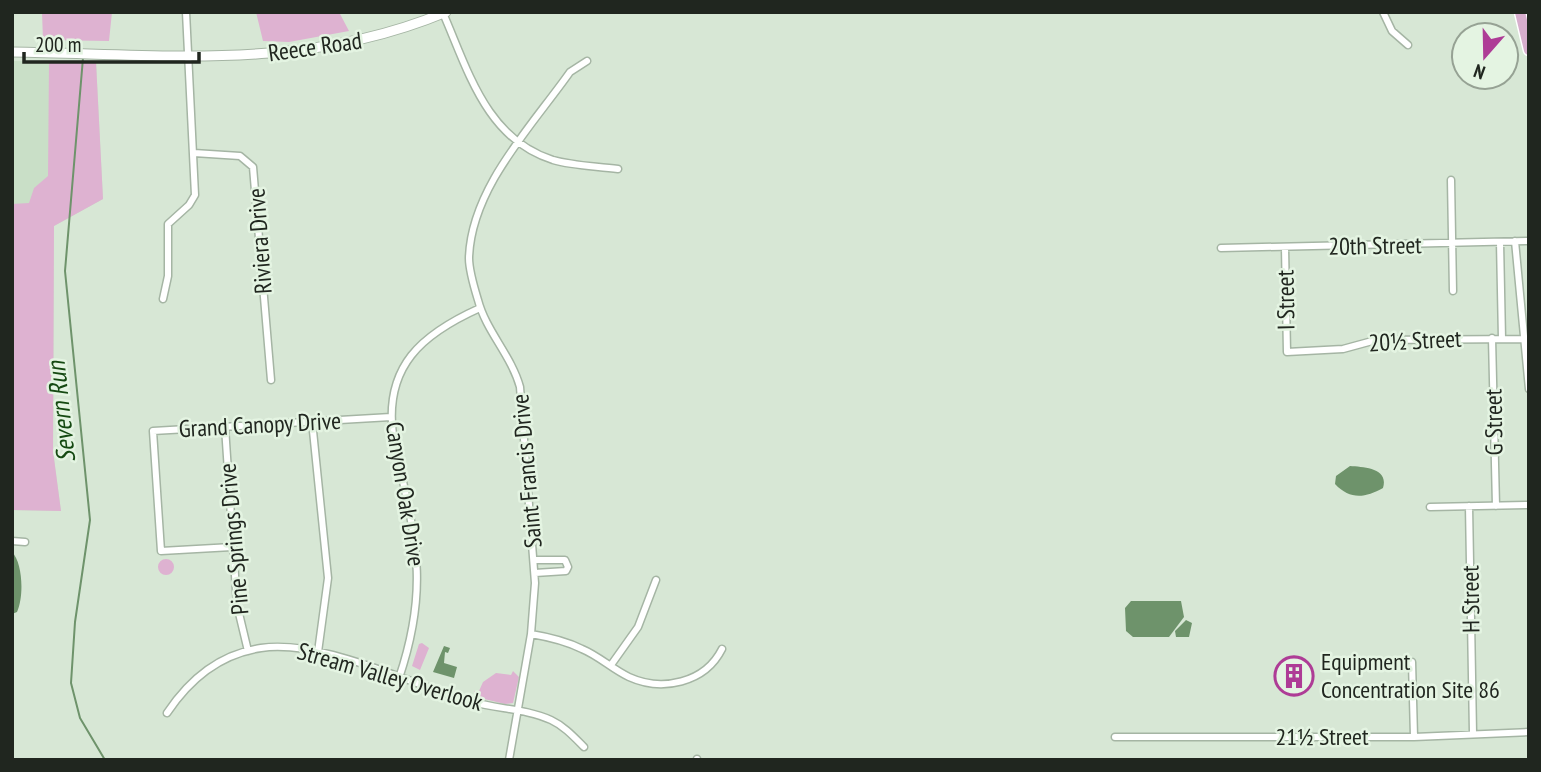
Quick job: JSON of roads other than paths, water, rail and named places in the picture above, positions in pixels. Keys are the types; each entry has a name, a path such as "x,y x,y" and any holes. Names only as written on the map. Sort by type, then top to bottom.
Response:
{"main road":[{"path":"1520,12 1529,50"},
{"name":"Reece Road","path":"12,52 266,55 320,50 380,36 444,13"}],"street":[{"path":"163,299 168,276 168,224 189,205 195,195 186,55 186,12"},
{"path":"1383,12 1392,31 1408,45"},
{"path":"444,13 482,102 504,131 538,154 566,163 618,169"},
{"name":"Saint Francis Drive","path":"509,760 531,634 535,560 520,387 514,368 480,308 469,260 475,221 491,185 570,72 587,61"},
{"name":"Riviera Drive","path":"194,153 240,156 253,167 271,380"},
{"path":"1451,180 1453,291"},
{"name":"20th Street","path":"1221,248 1529,241"},
{"path":"1500,242 1502,339"},
{"path":"1515,242 1529,389"},
{"name":"I Street","path":"1286,247 1287,352"},
{"name":"Canyon Oak Drive","path":"398,678 415,622 419,574 391,417 399,379 412,353 445,323 480,308"},
{"name":"G Street","path":"1492,338 1496,506"},
{"name":"20½ Street","path":"1287,352 1331,351 1376,340 1523,339"},
{"name":"Grand Canopy Drive","path":"232,547 161,551 153,431 391,417"},
{"path":"312,421 327,564 326,607 318,652"},
{"name":"Pine Springs Drive","path":"225,427 236,605 248,651"},
{"path":"1430,507 1529,505"},
{"name":"H Street","path":"1469,506 1473,733"},
{"path":"12,541 25,541"},
{"path":"535,560 565,559 568,567 566,571 536,573"},
{"path":"611,665 638,627 656,580"},
{"path":"531,634 567,642 641,681 677,683 707,670 722,649"},
{"name":"Stream Valley Overlook","path":"167,713 184,689 204,671 248,651 280,647 318,652 480,704 553,721 584,747"},
{"path":"1412,662 1414,737"},
{"name":"21½ Street","path":"1115,737 1414,737 1529,732"}],"waterway":[{"name":"Severn Run","path":"83,58 65,271 90,520 75,622 71,683 80,718 105,760"}],"place":[{"name":"Equipment Concentration Site 86","path":"1294,676"}]}
